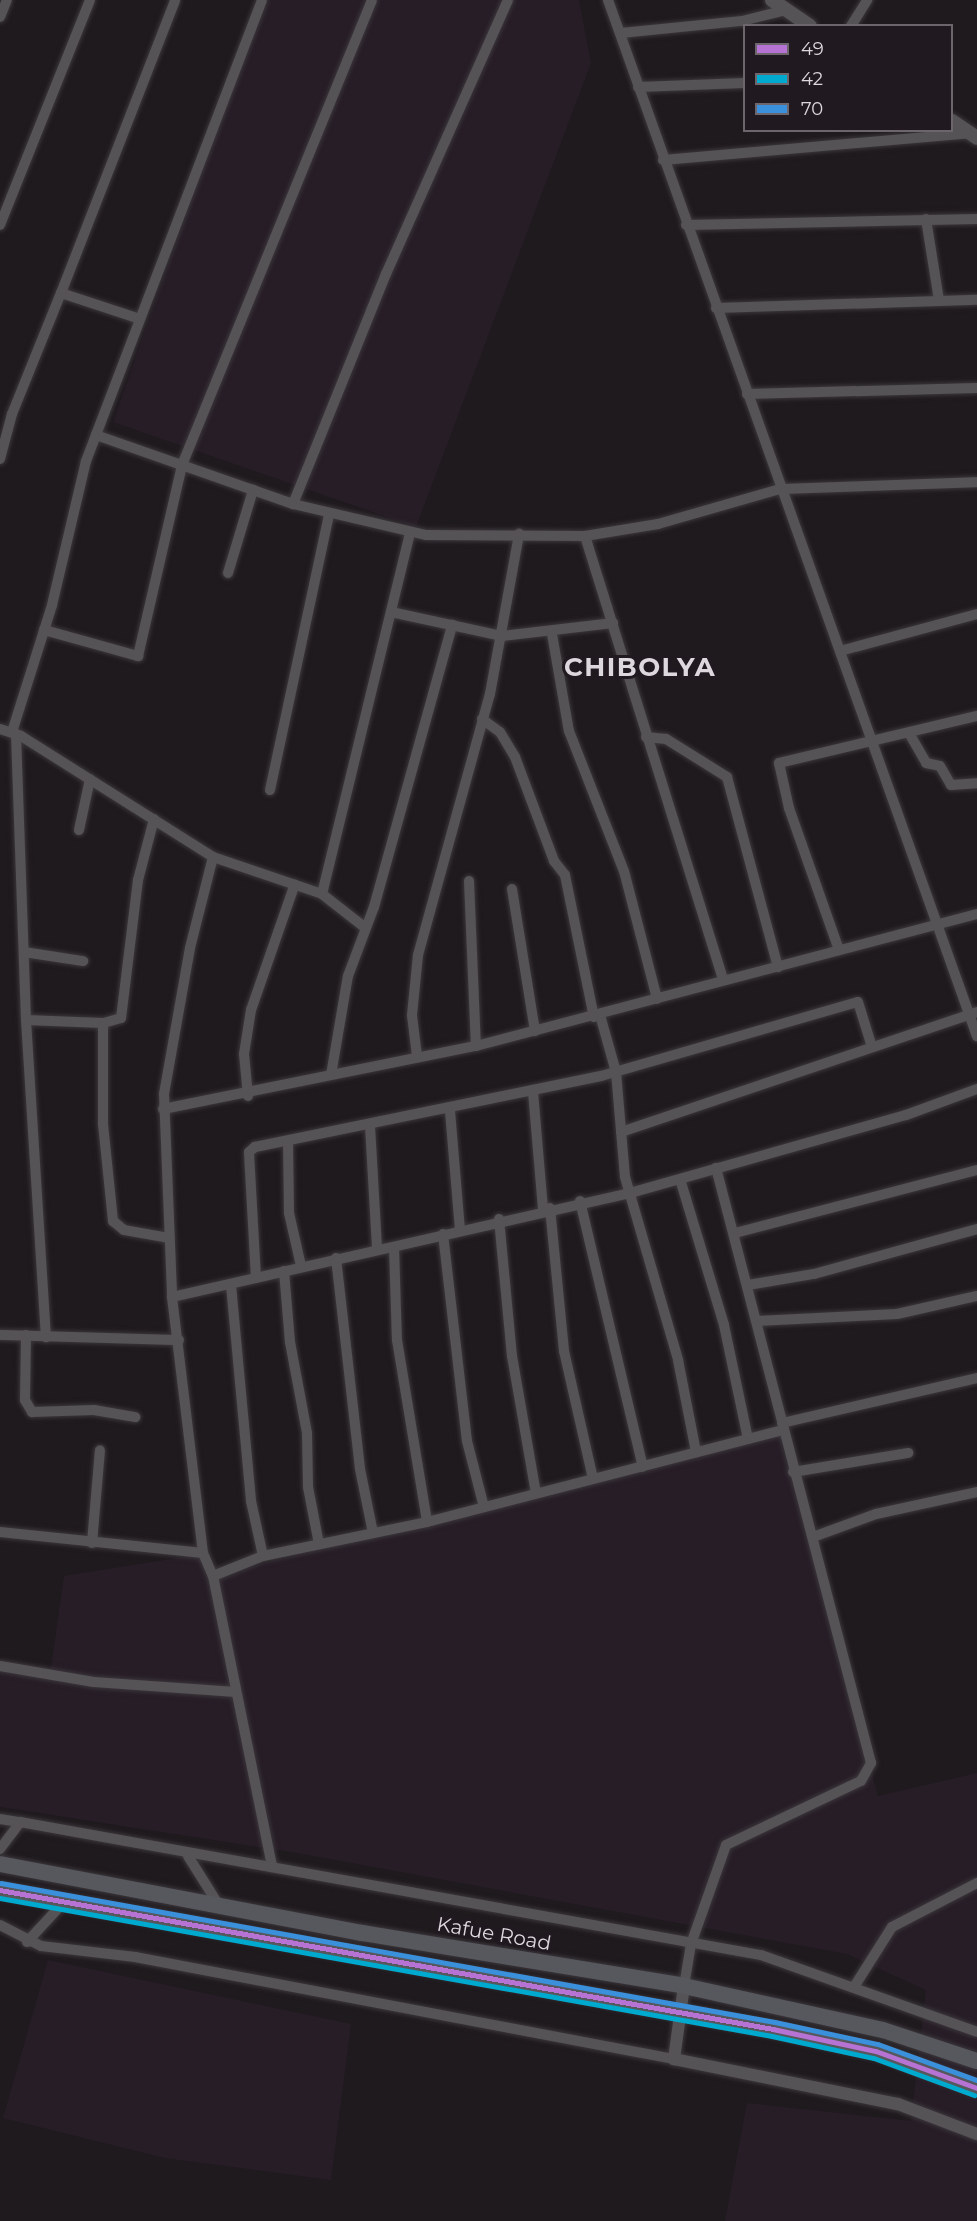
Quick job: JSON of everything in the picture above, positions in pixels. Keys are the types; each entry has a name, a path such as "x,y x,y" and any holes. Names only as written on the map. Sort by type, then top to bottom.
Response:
{"main road":[{"path":"772,0 807,24"},
{"path":"953,122 973,136"},
{"name":"Kafue Road","path":"0,1864 220,1907 684,1986 884,2030 977,2061"},
{"path":"0,1890 681,2012 876,2051 977,2088"}],"street":[{"path":"1,14 7,0"},
{"path":"0,225 90,0"},
{"path":"0,459 12,414 175,0"},
{"path":"46,1337 26,1020 14,733 96,435 137,318 262,0"},
{"path":"44,630 138,656 183,465 372,0"},
{"path":"292,504 386,274 508,0"},
{"path":"608,0 686,225 937,925 973,1013 977,1036"},
{"path":"852,24 867,0"},
{"path":"621,33 742,21 786,10"},
{"path":"638,87 743,83"},
{"path":"663,160 973,136"},
{"path":"926,219 939,300"},
{"path":"686,225 977,219"},
{"path":"61,293 137,318"},
{"path":"716,308 977,300"},
{"path":"747,394 977,388"},
{"path":"96,435 292,504 328,515 410,533 585,536 658,524 780,489 977,482"},
{"path":"228,573 253,490"},
{"path":"270,790 328,515"},
{"path":"322,894 410,533"},
{"path":"417,1056 412,1014 418,955 502,636 519,534"},
{"path":"585,536 723,981"},
{"path":"391,612 502,636 552,634 613,623"},
{"path":"840,651 977,614"},
{"path":"331,1075 363,926 374,907 452,625"},
{"path":"552,634 568,731 624,872 657,999"},
{"path":"839,950 777,767 783,759 977,716"},
{"path":"482,719 500,732 515,757 554,861 565,875 597,1016 616,1072 621,1132 630,1193 678,1360 696,1452"},
{"path":"0,729 14,733 213,857 322,894 363,926"},
{"path":"909,732 926,763 940,766 951,785 977,783"},
{"path":"646,737 666,739 727,777 778,966"},
{"path":"79,830 90,779"},
{"path":"26,1020 103,1023 121,1018 138,880 154,819"},
{"path":"213,857 188,959 163,1109 172,1297 203,1553 213,1576 272,1867"},
{"path":"469,880 476,1046"},
{"path":"248,1096 244,1054 251,1010 295,884"},
{"path":"512,889 535,1031"},
{"path":"163,1109 248,1096 417,1056 476,1046 597,1016 977,914"},
{"path":"24,952 83,961"},
{"path":"256,1278 249,1152 288,1141 450,1110 616,1072 858,1002 872,1047"},
{"path":"621,1132 973,1013"},
{"path":"103,1023 104,1156 113,1221 124,1230 169,1238"},
{"path":"172,1297 231,1285 377,1248 394,1247 500,1218 630,1193 906,1115 977,1089"},
{"path":"533,1092 564,1351 593,1479"},
{"path":"450,1110 460,1229"},
{"path":"370,1126 377,1248"},
{"path":"288,1141 289,1213 301,1266"},
{"path":"674,2059 691,1944 726,1845 861,1781 870,1769 813,1537 793,1472 735,1233 716,1168"},
{"path":"735,1233 977,1170"},
{"path":"680,1179 724,1325 748,1439"},
{"path":"580,1202 643,1467"},
{"path":"500,1218 512,1356 536,1494"},
{"path":"748,1285 814,1274 977,1229"},
{"path":"442,1234 467,1441 484,1507"},
{"path":"394,1247 399,1351 427,1522"},
{"path":"336,1258 360,1469 373,1533"},
{"path":"284,1271 290,1342 307,1433 308,1487 319,1544"},
{"path":"231,1285 251,1501 263,1556"},
{"path":"757,1321 897,1314 977,1296"},
{"path":"0,1335 179,1340"},
{"path":"26,1335 25,1400 32,1412 94,1410 135,1417"},
{"path":"213,1576 263,1556 427,1522 748,1439 782,1426 977,1378"},
{"path":"92,1543 100,1450"},
{"path":"793,1472 908,1453"},
{"path":"813,1537 876,1514 977,1492"},
{"path":"0,1532 203,1553"},
{"path":"0,1666 94,1682 236,1692"},
{"path":"0,1819 188,1856 272,1867 761,1955 977,2032"},
{"path":"0,1849 20,1822"},
{"path":"188,1856 220,1907"},
{"path":"854,1987 892,1927 977,1883"},
{"path":"27,1941 63,1903"},
{"path":"0,1925 27,1941 674,2059 898,2104 977,2134"}],"shaded area":[{"path":"269,0 579,0 591,63 416,527 113,422 230,89"},
{"path":"778,1431 878,1796 977,1773 977,2221 725,2221 747,2103 911,2121 926,1990 847,1954 292,1852 0,1807 0,1660 51,1668 64,1576 195,1555 227,1573"},
{"path":"48,1960 351,2024 331,2180 165,2158 3,2118"}],"transit line":[{"name":"70","path":"1,1883 775,2022 878,2044 977,2080"},
{"name":"49","path":"0,1890 773,2029 876,2051 977,2088"},
{"name":"42","path":"0,1898 772,2036 874,2058 974,2095"}],"district":[{"name":"CHIBOLYA","path":"640,668"}]}
